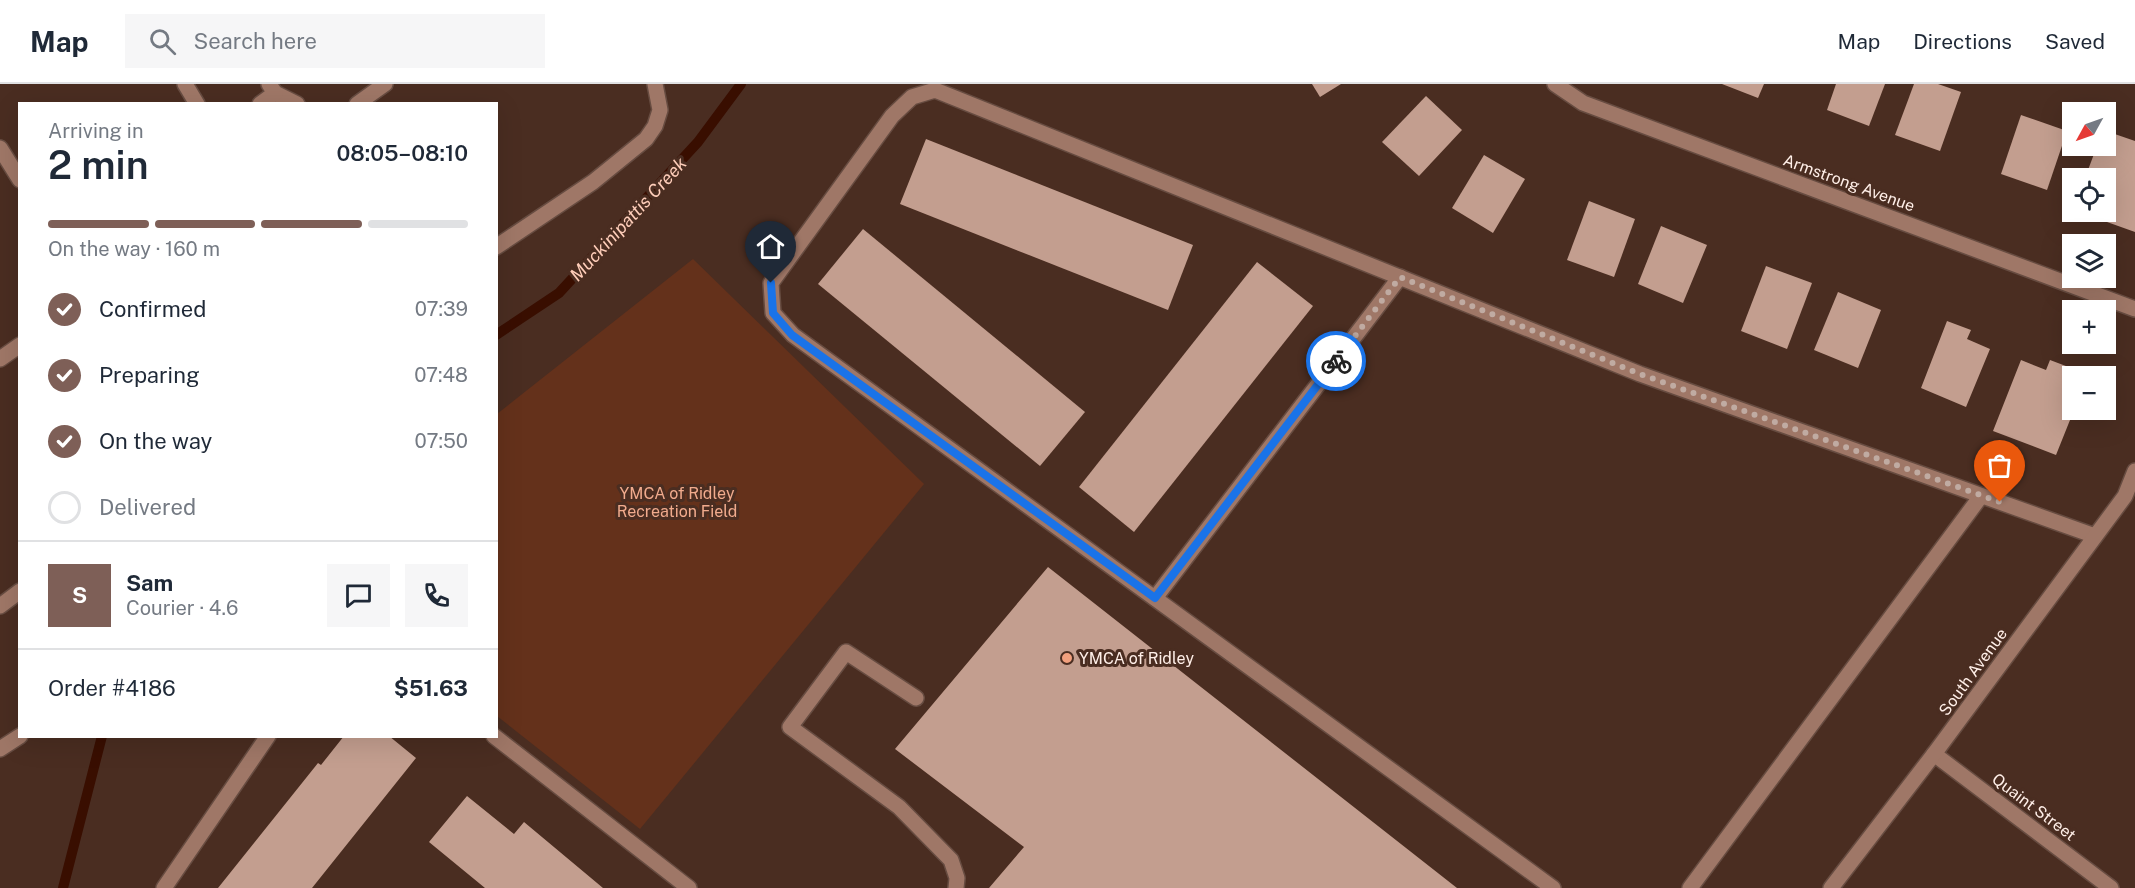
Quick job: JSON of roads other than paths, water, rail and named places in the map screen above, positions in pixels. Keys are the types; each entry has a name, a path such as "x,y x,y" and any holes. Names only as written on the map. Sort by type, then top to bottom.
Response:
{"street":[{"path":"185,84 196,102"},
{"path":"360,102 385,84"},
{"path":"498,246 593,182 646,139 655,126 660,110 655,84"},
{"name":"Armstrong Avenue","path":"1555,84 1583,103 2135,309"},
{"path":"262,102 272,89 294,102"},
{"path":"1553,888 792,335 773,313 771,283 892,116 912,97 935,90 1640,374 2095,536"},
{"path":"0,148 18,177"},
{"path":"1155,598 1400,277"},
{"path":"0,359 18,346"},
{"name":"South Avenue","path":"1831,888 1934,754 2125,496 2135,471"},
{"path":"1690,888 1982,496"},
{"path":"0,606 18,592"},
{"path":"916,698 846,652 790,727 899,807 951,860 957,878 956,888"},
{"path":"0,749 18,737"},
{"path":"164,888 267,738"},
{"path":"497,738 689,888"},
{"name":"Quaint Street","path":"1934,754 2111,888"}],"waterway":[{"name":"Muckinipattis Creek","path":"498,334 559,293 698,142 741,84"},
{"name":"Muckinipattis Creek","path":"63,888 101,738"}],"place":[{"name":"YMCA of Ridley","path":"1067,658"}],"park label":[{"name":"YMCA of Ridley Recreation Field","path":"677,502"}]}
